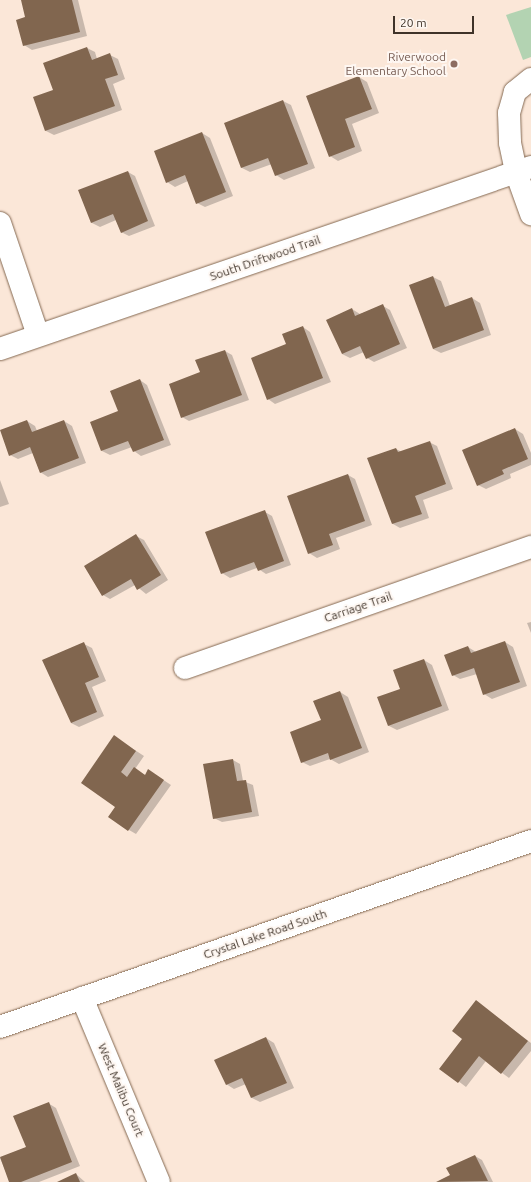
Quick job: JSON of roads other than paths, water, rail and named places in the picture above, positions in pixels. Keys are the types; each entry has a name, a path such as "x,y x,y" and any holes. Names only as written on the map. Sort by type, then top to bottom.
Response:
{"street":[{"path":"531,79 515,92 509,113 510,143 523,169 531,214"},
{"name":"South Driftwood Trail","path":"0,349 523,169"},
{"path":"0,223 38,335"},
{"name":"Carriage Trail","path":"185,668 531,547"},
{"name":"Crystal Lake Road South","path":"0,1027 531,840"},
{"name":"West Malibu Court","path":"82,998 159,1182"}],"place":[{"name":"Riverwood Elementary School","path":"454,64"}]}
